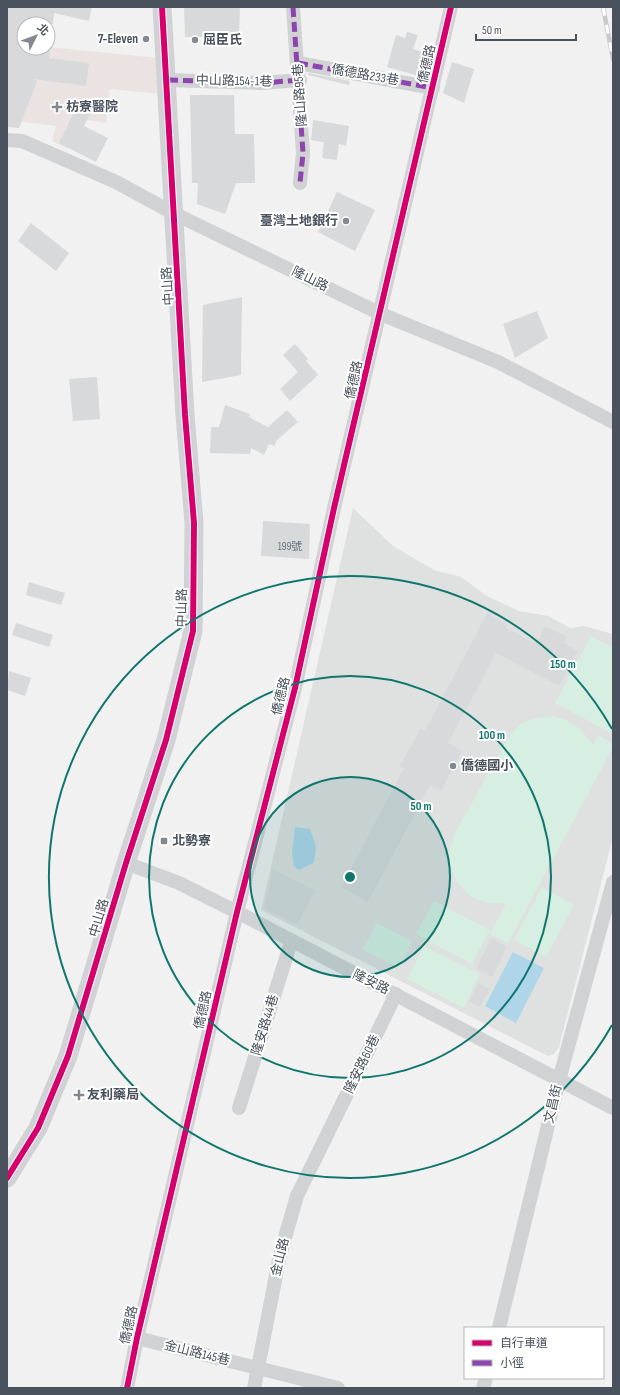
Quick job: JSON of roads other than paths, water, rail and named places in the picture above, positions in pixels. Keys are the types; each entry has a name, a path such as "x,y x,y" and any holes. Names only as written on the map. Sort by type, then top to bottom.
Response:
{"street":[{"name":"中山路","path":"7,1178 38,1128 68,1056 126,863 166,740 193,631 194,524 174,213 168,80 162,7"},
{"name":"隆山路95巷","path":"293,7 300,80 304,153 300,183"},
{"name":"僑德路","path":"127,1388 137,1338 237,912 295,688 334,508 381,314 451,7"},
{"name":"僑德路233巷","path":"298,63 433,88"},
{"name":"中山路154-1巷","path":"168,80 262,83 300,80"},
{"name":"隆山路","path":"7,140 22,141 116,182 174,213 381,314 498,362 613,422"},
{"name":"隆安路","path":"126,863 179,883 237,912 291,942 396,994 613,1108"},
{"name":"文昌街","path":"499,1327 559,1080 613,882"},
{"name":"隆安路44巷","path":"239,1108 291,942"},
{"name":"隆安路60巷","path":"329,1134 396,994"},
{"name":"金山路","path":"254,1388 280,1255 297,1196 329,1134"},
{"name":"金山路145巷","path":"137,1338 338,1388"}],"water":[{"path":"295,827 310,829 316,846 314,863 299,870 294,866 292,853"},
{"path":"513,952 544,968 516,1023 485,1006"}],"railway":[{"path":"603,7 613,59"}],"place":[{"name":"7-Eleven","path":"146,39"},
{"name":"屈臣氏","path":"195,40"},
{"name":"枋寮醫院","path":"57,107"},
{"name":"臺灣土地銀行","path":"346,221"},
{"name":"僑德國小","path":"453,766"},
{"name":"北勢寮","path":"164,841"},
{"name":"友利藥局","path":"79,1095"}]}
